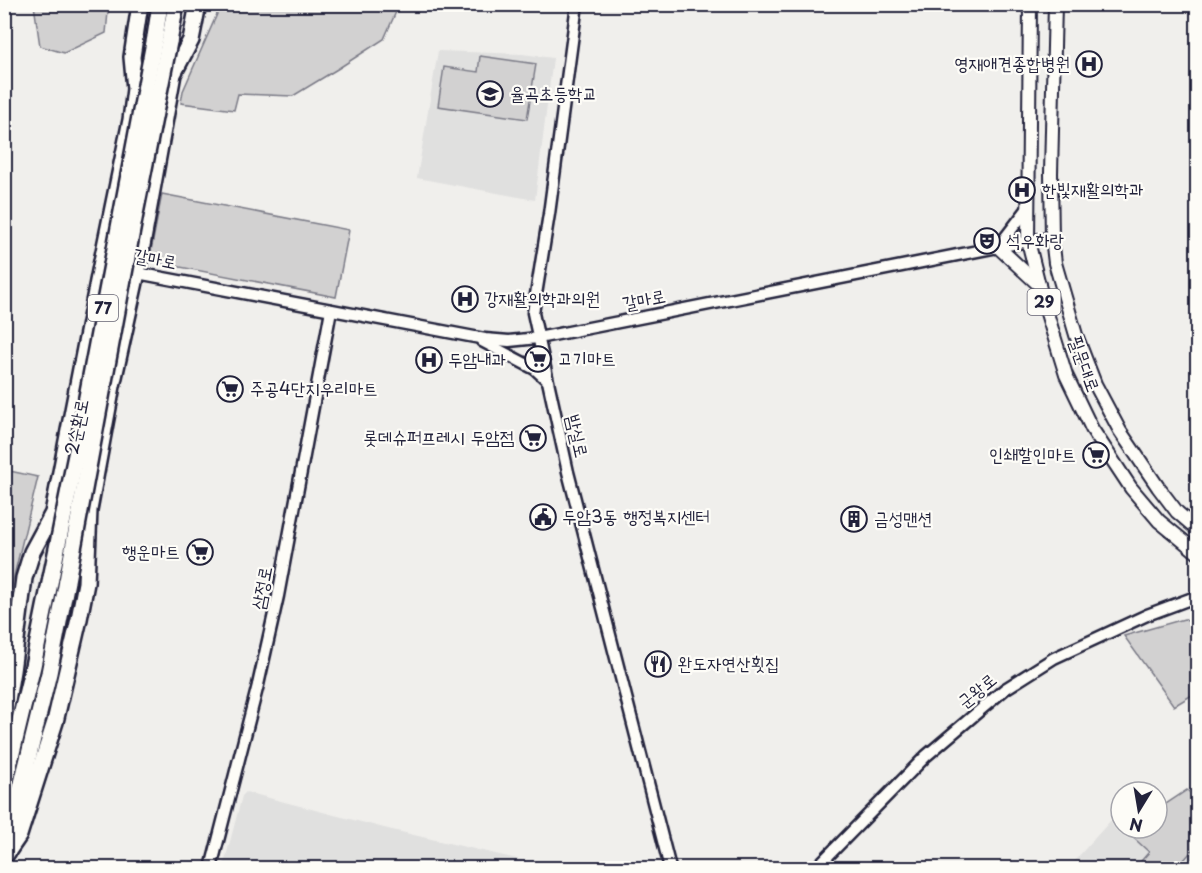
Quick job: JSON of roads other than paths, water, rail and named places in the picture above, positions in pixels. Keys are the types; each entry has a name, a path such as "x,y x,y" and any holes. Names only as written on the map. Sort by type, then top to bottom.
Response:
{"highway":[{"path":"4,718 24,578 32,552 53,513 127,139 135,89 132,57 140,4"},
{"name":"2순환로","path":"4,856 49,673 133,225 162,40 160,4"},
{"name":"2순환로","path":"4,786 33,666 162,40 176,4"},
{"path":"4,856 19,835 55,722 86,583 88,518 112,386 137,273 173,74 191,40 198,4"},
{"path":"134,39 136,53 141,61 178,66"},
{"path":"88,518 86,463 143,106 133,71"},
{"path":"127,139 131,190"},
{"path":"108,325 111,317 133,292"},
{"path":"104,345 112,386"},
{"path":"42,535 52,530 67,530 87,537"}],"main road":[{"name":"필문대로","path":"1030,4 1028,241 1066,375 1092,429 1110,459 1150,511 1197,553"},
{"name":"필문대로","path":"1055,4 1051,173 1052,238 1055,263 1076,335 1095,384 1120,431 1163,495 1176,512 1197,530"},
{"path":"998,247 1039,285"}],"street":[{"name":"밤실로","path":"578,4 533,313 571,483 670,868"},
{"path":"998,247 1028,208"},
{"name":"갈마로","path":"101,266 473,337 509,340 538,338 1052,238"},
{"name":"삼정로","path":"211,868 258,685 278,596 331,310"},
{"path":"473,337 536,369 548,380"},
{"name":"군왕로","path":"816,868 926,756 1005,689 1054,658 1147,615 1197,596"}],"place":[{"name":"영재애견종합병원","path":"1089,64"},
{"name":"율곡초등학교","path":"490,94"},
{"name":"한빛재활의학과","path":"1022,190"},
{"name":"석우화랑","path":"987,241"},
{"name":"강재활의학과의원","path":"465,299"},
{"name":"고기마트","path":"538,359"},
{"name":"두암내과","path":"429,360"},
{"name":"주공4단지우리마트","path":"230,389"},
{"name":"롯데슈퍼프레시 두암점","path":"533,438"},
{"name":"인쇄할인마트","path":"1096,455"},
{"name":"두암3동 행정복지센터","path":"543,517"},
{"name":"금성맨션","path":"854,519"},
{"name":"행운마트","path":"200,552"},
{"name":"완도자연산횟집","path":"658,664"}]}
